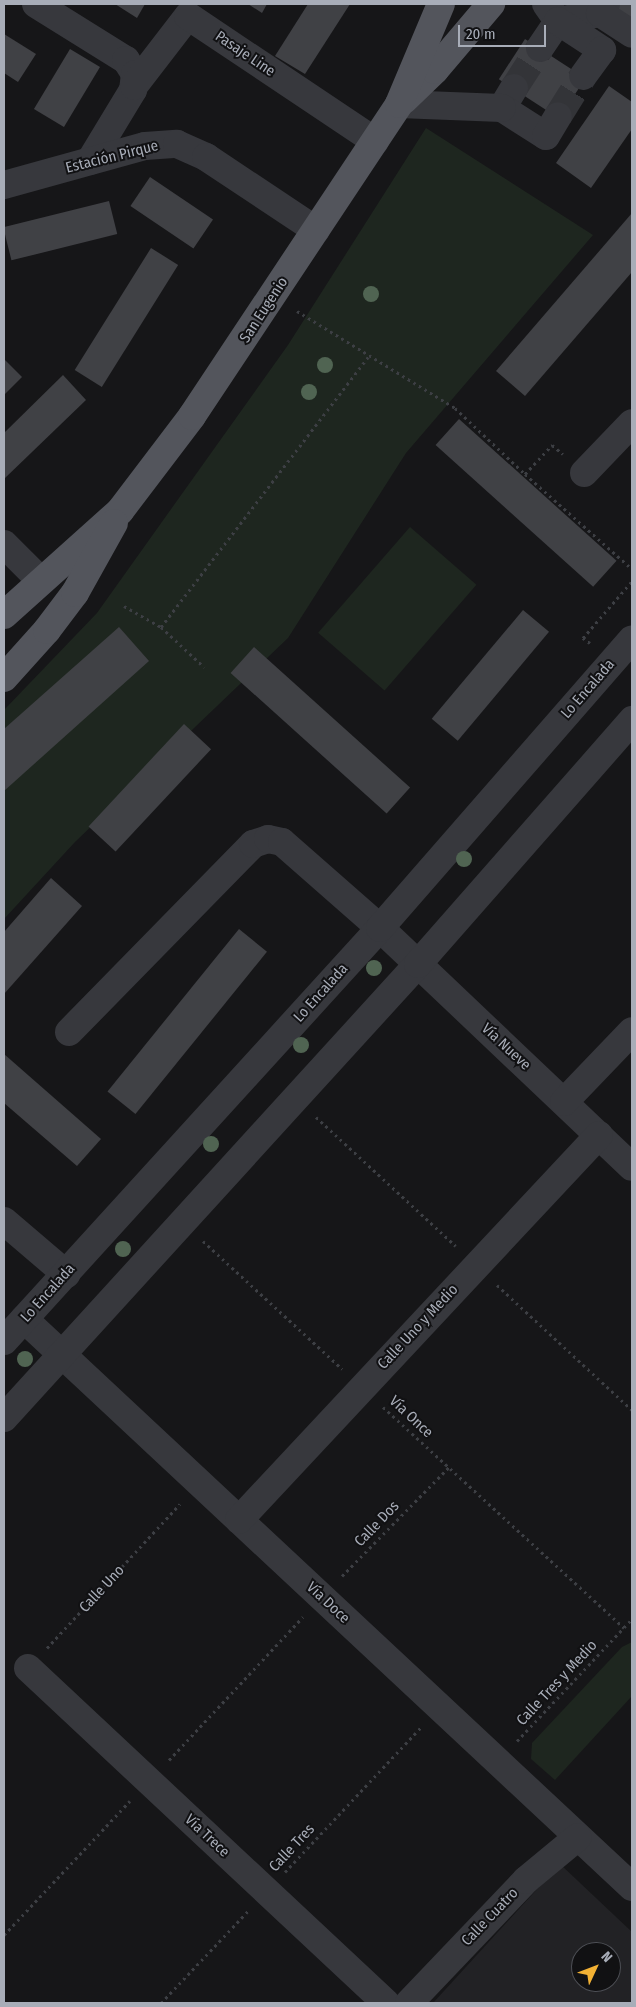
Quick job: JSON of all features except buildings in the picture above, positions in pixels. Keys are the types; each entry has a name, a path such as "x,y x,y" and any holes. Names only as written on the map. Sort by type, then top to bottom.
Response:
{"main road":[{"name":"San Eugenio","path":"4,678 47,630 75,593 120,511 192,416 399,104 441,4"},
{"name":"San Eugenio","path":"399,104 435,70 491,4"},
{"name":"San Eugenio","path":"4,615 120,511"}],"street":[{"path":"36,4 126,60 135,74 134,86"},
{"path":"552,12 603,8 632,34"},
{"path":"540,48 552,12"},
{"path":"552,12 602,50 632,51"},
{"name":"Pasaje Line","path":"90,161 134,86 188,16 375,141"},
{"path":"583,76 602,50"},
{"path":"399,104 508,98 546,136 558,116"},
{"name":"Estación Pirque","path":"4,185 161,143 192,148 316,230"},
{"path":"584,474 632,423"},
{"path":"4,544 41,580"},
{"name":"Lo Encalada","path":"4,1342 380,928 632,639"},
{"path":"4,1418 418,964 632,720"},
{"name":"Vía Nueve","path":"68,1032 253,844 268,839 282,842 380,928 632,1167"},
{"path":"564,1102 632,1031"},
{"name":"Calle Uno y Medio","path":"239,1520 598,1135"},
{"path":"4,1222 66,1274"},
{"name":"Vía Doce","path":"24,1319 632,1887"},
{"name":"Vía Trece","path":"28,1668 386,2003"},
{"name":"Calle Cuatro","path":"409,2003 526,1880 578,1838"}],"path":[{"path":"273,296 455,408 525,474 632,569"},
{"path":"161,627 369,356"},
{"path":"525,474 552,445 584,474"},
{"path":"612,661 583,638 632,581"},
{"path":"124,606 161,627 204,667"},
{"name":"Vía Once","path":"182,1222 624,1628"},
{"name":"Calle Dos","path":"322,1597 449,1467"},
{"name":"Calle Uno","path":"28,1668 200,1483"},
{"name":"Calle Tres y Medio","path":"498,1762 632,1619"},
{"name":"Calle Tres","path":"161,2003 440,1708"}],"shaded area":[{"path":"426,128 593,235 406,453 288,638 75,842 4,919 4,710 97,613 288,345"},
{"path":"410,527 476,585 385,690 318,633"},
{"path":"632,1642 632,1696 555,1780 531,1759 532,1743 622,1647"},
{"path":"560,1864 632,1932 632,2003 433,2003"}],"tunnel":[{"path":"514,88 540,48"},
{"path":"558,116 583,76"}]}
